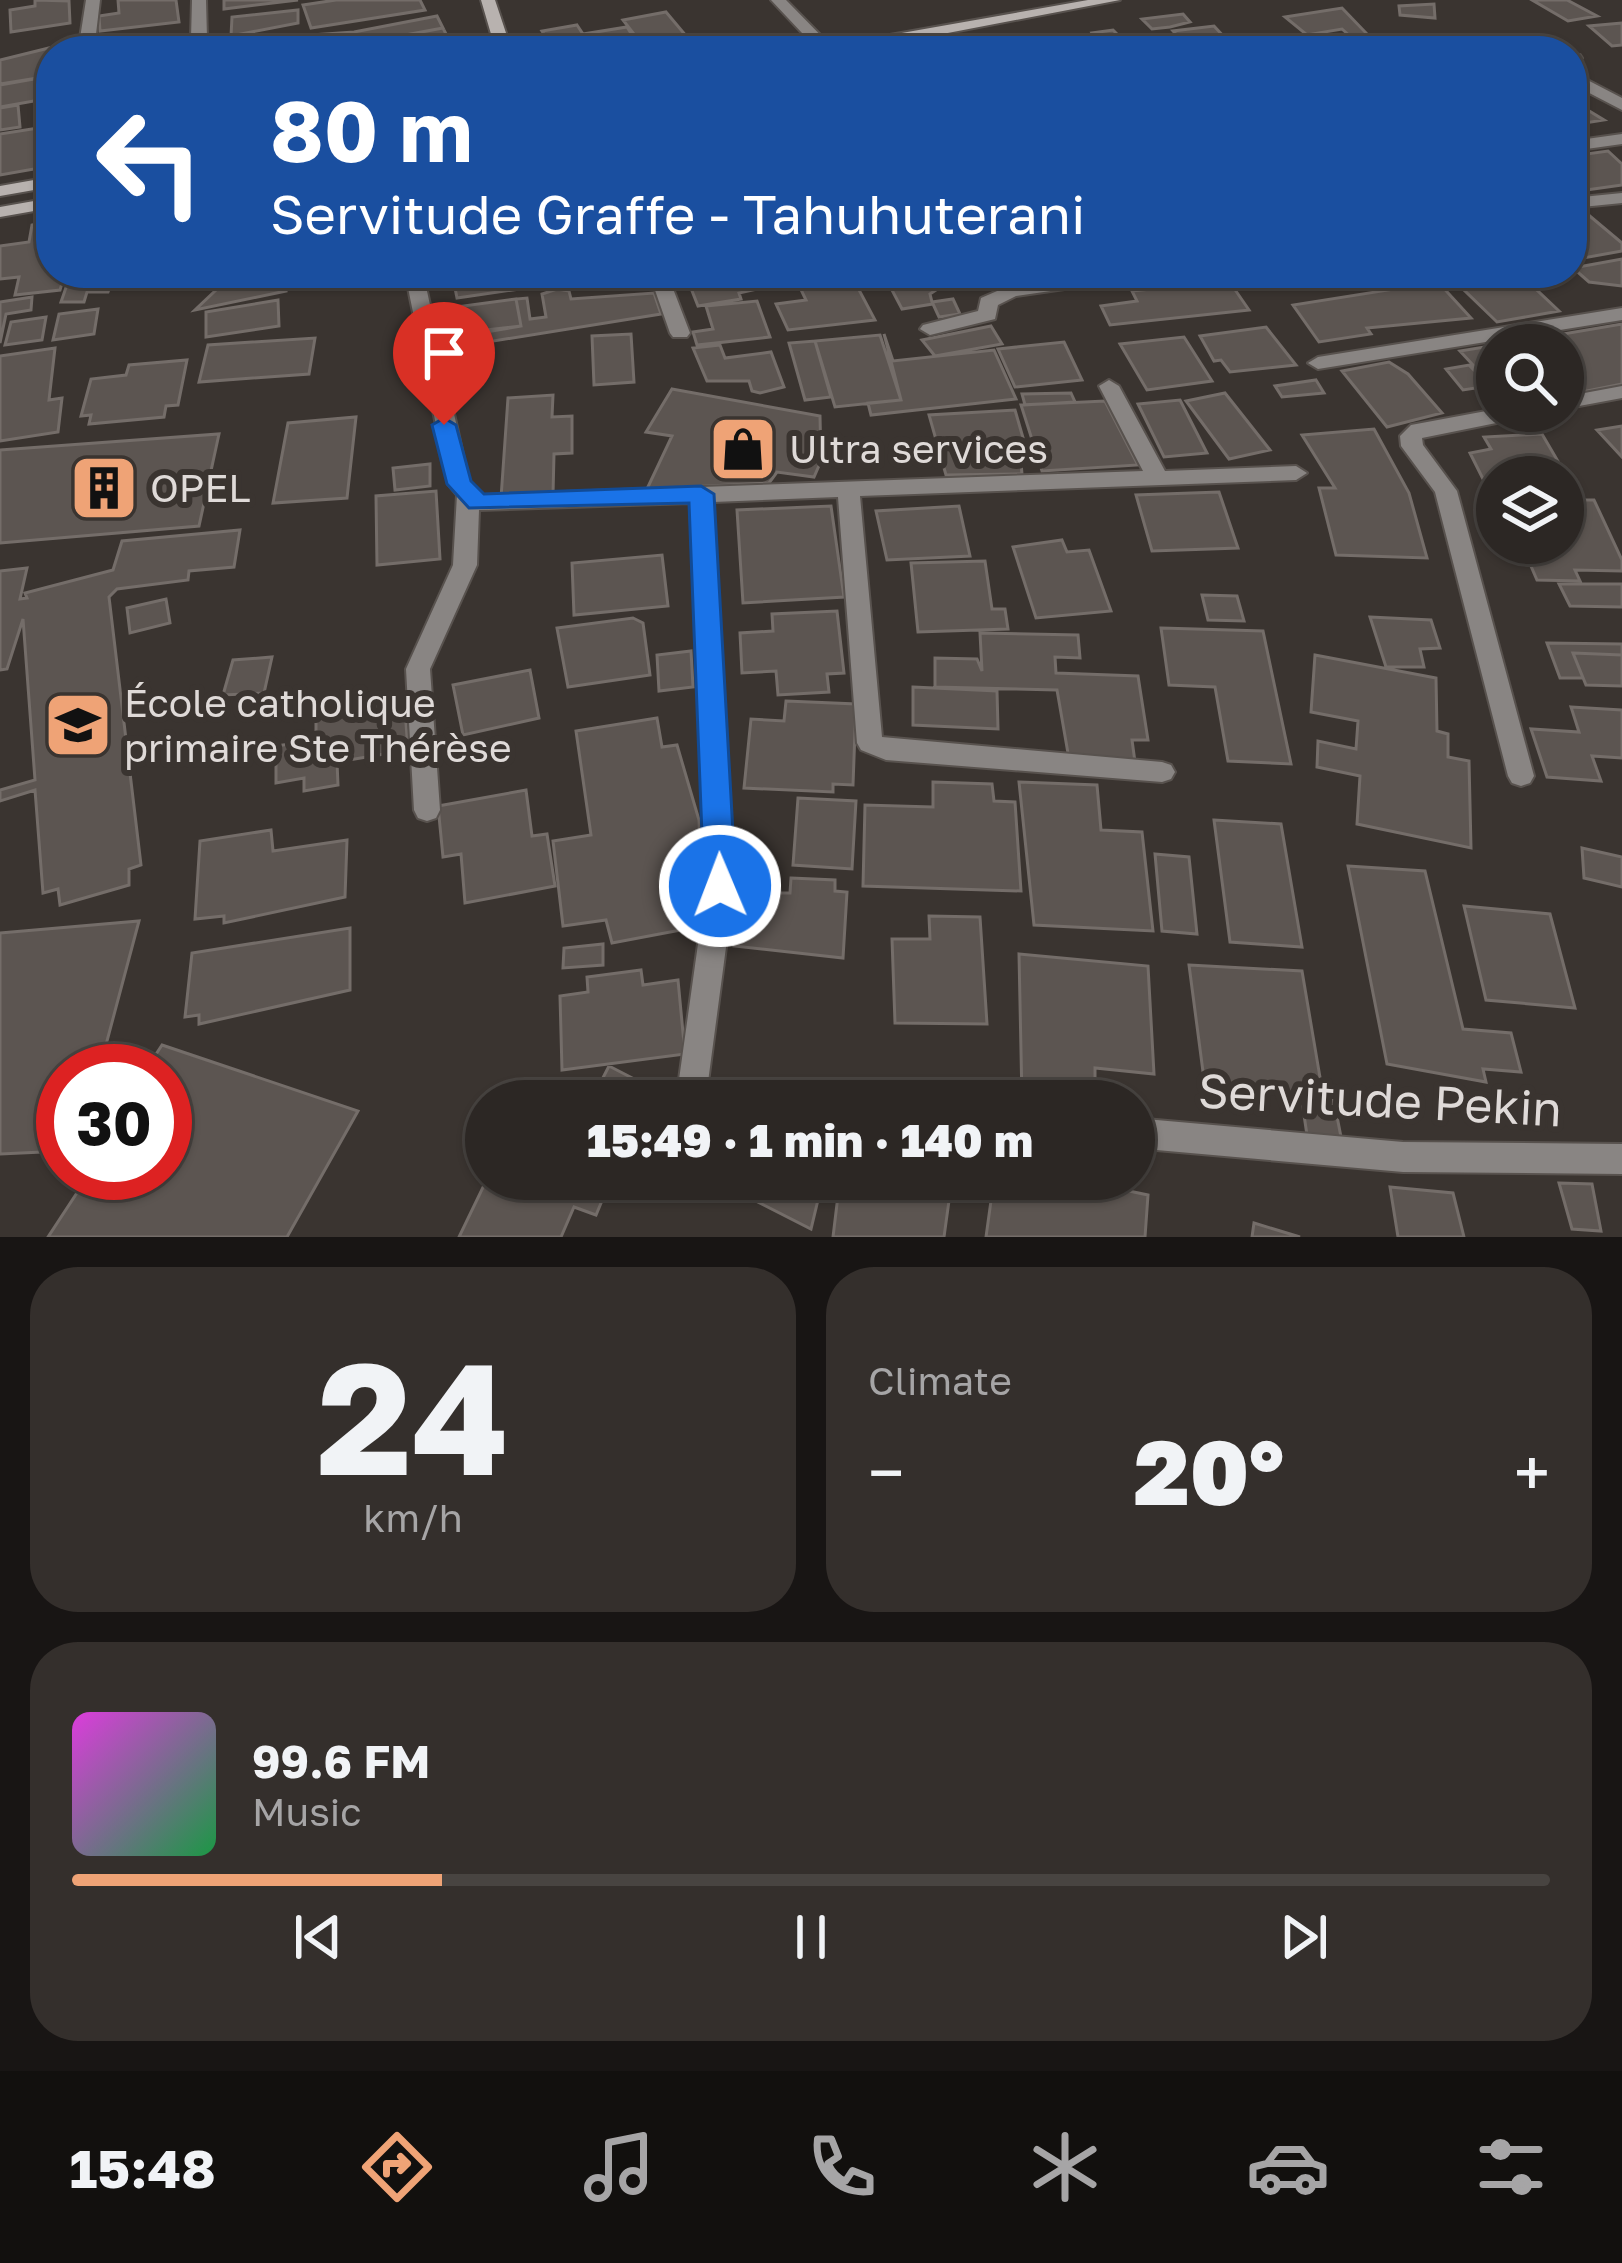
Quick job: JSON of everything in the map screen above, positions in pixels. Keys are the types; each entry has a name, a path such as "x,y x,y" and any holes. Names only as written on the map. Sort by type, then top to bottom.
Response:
{"main road":[{"path":"488,0 499,36"},
{"path":"912,36 1113,0"},
{"path":"0,191 36,185"},
{"path":"0,212 36,206"}],"street":[{"path":"88,36 93,0"},
{"path":"199,36 200,0"},
{"path":"778,0 813,36"},
{"path":"1587,76 1622,105"},
{"path":"1587,144 1622,139"},
{"path":"1587,202 1622,198"},
{"path":"417,288 459,484 478,502 594,502 1296,472"},
{"path":"664,288 680,333"},
{"path":"930,329 988,316 988,302 1032,288"},
{"path":"1318,363 1622,314"},
{"path":"1108,386 1156,475"},
{"path":"1584,399 1622,392"},
{"path":"1476,419 1418,430 1411,436 1412,446 1446,491 1521,776"},
{"path":"848,489 870,743 886,751 1162,772"},
{"path":"692,1080 720,886 701,494"},
{"path":"427,810 418,669 465,566 468,496"},
{"name":"Servitude Pekin","path":"1155,1135 1402,1157 1622,1159"}],"building":[{"path":"35,0 69,1 70,23 11,32 10,10 35,6"},
{"path":"118,0 176,0 179,22 100,31 99,16 119,13"},
{"path":"224,0 298,0 224,9"},
{"path":"420,0 425,10 311,28 303,5"},
{"path":"1532,0 1567,0 1597,16 1568,21"},
{"path":"1434,4 1435,18 1400,15 1399,6"},
{"path":"1342,8 1368,35 1350,36 1342,29 1307,35 1285,17"},
{"path":"298,10 298,23 231,36 232,17"},
{"path":"666,12 686,36 635,36 623,20"},
{"path":"1183,14 1190,22 1170,27 1152,29 1142,19"},
{"path":"437,16 443,28 400,36 295,36 354,32"},
{"path":"1622,23 1622,45 1612,46 1589,26"},
{"path":"577,25 583,34 627,27 633,36 545,36 542,31"},
{"path":"1214,26 1223,36 1178,36 1173,31"},
{"path":"443,28 447,36 400,36"},
{"path":"1113,30 1119,36 1094,36"},
{"path":"36,51 36,78 0,84 0,60"},
{"path":"36,79 36,101 0,107 0,85"},
{"path":"18,105 20,127 0,130 0,108"},
{"path":"1587,110 1604,120 1587,123"},
{"path":"36,128 36,169 0,175 0,134"},
{"path":"1608,151 1622,164 1622,185 1587,190 1587,154"},
{"path":"1587,214 1622,243 1622,251 1587,257"},
{"path":"36,224 36,288 61,288 15,295 19,277 0,279 0,246 29,242"},
{"path":"1622,259 1622,286 1589,282 1587,265"},
{"path":"66,288 109,288 108,292 87,292 84,302 61,302"},
{"path":"218,288 286,288 286,291 195,310"},
{"path":"455,288 526,288 457,298"},
{"path":"691,288 753,290 739,293 741,299 698,306"},
{"path":"800,288 858,288 875,320 788,330 776,304 806,300"},
{"path":"891,288 939,288 930,294 932,302 953,299 960,314 939,317 933,304 902,309"},
{"path":"1234,288 1249,310 1110,325 1101,306 1137,301 1132,291"},
{"path":"1400,288 1444,288 1471,318 1367,328 1371,334 1319,342 1293,305"},
{"path":"1535,288 1559,311 1497,322 1463,289"},
{"path":"569,291 571,299 654,293 661,314 481,343 480,333 521,326 516,299 527,298 530,319 546,317 542,294"},
{"path":"32,297 31,310 6,314 0,343 0,302"},
{"path":"516,299 521,326 459,333 456,307"},
{"path":"278,300 279,326 206,337 206,312"},
{"path":"757,301 770,337 697,345 693,332 713,329 706,306"},
{"path":"98,309 94,334 53,340 59,314"},
{"path":"46,317 42,340 5,345 11,322"},
{"path":"1622,324 1622,384 1584,392 1584,330"},
{"path":"991,326 1002,344 935,356 922,340"},
{"path":"1266,327 1296,365 1230,372 1221,360 1214,361 1200,336"},
{"path":"631,334 634,382 594,385 592,336"},
{"path":"884,334 893,361 994,350 1016,399 871,415 868,403 901,400"},
{"path":"880,335 901,400 835,407 815,341"},
{"path":"1184,337 1212,381 1147,390 1120,344"},
{"path":"315,338 309,374 199,382 208,345"},
{"path":"815,341 831,397 805,400 789,343"},
{"path":"1064,342 1082,380 1015,387 998,349"},
{"path":"720,345 725,358 771,352 784,387 760,393 752,391 749,381 707,381 693,348"},
{"name":"OPEL","path":"55,348 49,400 62,398 58,432 0,441 0,356"},
{"name":"OPEL","path":"55,348 49,400 62,398 58,432 0,441 0,356"},
{"path":"1476,348 1476,368 1460,351"},
{"path":"187,360 178,405 166,406 164,417 89,424 91,415 81,416 91,379 126,375 129,365"},
{"path":"1389,362 1408,374 1442,413 1387,427 1342,371"},
{"path":"1469,365 1476,372 1476,388 1463,390 1446,369"},
{"path":"1316,380 1324,393 1282,397 1275,386"},
{"name":"Ultra services","path":"672,389 820,416 821,461 814,477 777,472 769,483 647,489 672,436 646,432"},
{"path":"1071,393 1075,402 1025,405 1022,394"},
{"path":"1225,393 1270,450 1229,459 1186,401"},
{"path":"553,395 552,417 572,416 572,453 554,454 553,494 501,498 508,398"},
{"path":"1180,400 1207,453 1164,457 1138,404"},
{"path":"1105,401 1138,465 1042,471 1021,405"},
{"path":"1015,410 1030,462 1021,463 1022,474 946,475 929,415"},
{"path":"356,417 347,498 273,503 288,423"},
{"path":"1622,426 1622,457 1597,430"},
{"path":"1374,429 1409,493 1427,558 1336,555 1319,488 1335,488 1302,435"},
{"name":"OPEL","path":"219,434 199,526 0,543 0,450"},
{"path":"1542,434 1555,456 1476,456 1476,465 1470,453 1491,449 1484,437"},
{"path":"430,464 430,486 395,490 393,468"},
{"path":"436,491 440,559 377,565 376,496"},
{"path":"1219,492 1238,548 1152,551 1136,495"},
{"path":"1584,500 1594,500 1622,560 1622,571 1575,570 1580,581 1537,580 1530,564 1584,564"},
{"path":"831,506 844,597 743,603 737,510"},
{"path":"959,506 970,556 887,560 876,511"},
{"name":"École catholique primaire Ste Thérèse","path":"240,530 234,567 189,571 188,580 117,589 109,597 141,865 129,869 129,885 60,905 58,889 43,893 35,790 0,801 0,790 35,780 23,619 7,669 0,670 0,571 27,568 20,599 27,598 25,593 113,570 122,541"},
{"path":"1062,540 1067,552 1089,550 1111,611 1036,618 1013,547"},
{"path":"662,555 668,606 574,615 572,563"},
{"path":"985,561 992,609 1005,609 1008,629 918,632 911,563"},
{"path":"1559,584 1622,584 1622,607 1570,606"},
{"path":"1202,595 1237,596 1244,621 1208,620"},
{"path":"166,599 170,623 130,633 127,608"},
{"path":"837,611 844,673 827,674 829,692 778,695 776,671 742,673 740,633 773,631 772,614"},
{"path":"1370,617 1431,620 1440,648 1420,649 1424,667 1386,667"},
{"path":"633,618 643,623 650,675 568,687 557,628"},
{"path":"1161,628 1263,631 1291,764 1228,761 1215,687 1169,685"},
{"path":"980,633 1078,635 1080,658 1055,657 1056,673 1138,676 1148,740 1132,740 1135,762 1069,759 1057,690 935,687 935,658 977,659 982,671"},
{"path":"1547,643 1622,644 1622,655 1573,653 1583,678 1560,678"},
{"path":"691,651 693,687 659,691 657,655"},
{"path":"1573,653 1622,655 1622,686 1586,685"},
{"path":"1315,655 1436,678 1437,731 1448,734 1448,757 1469,761 1471,848 1357,824 1360,776 1317,767 1318,741 1356,749 1358,721 1311,712"},
{"path":"272,657 264,693 223,695 233,660"},
{"path":"530,670 539,718 463,735 453,685"},
{"path":"913,687 997,691 998,729 913,725"},
{"path":"404,697 408,750 337,762 338,785 304,791 304,778 276,783 276,746 316,740 316,712"},
{"path":"786,701 856,704 853,785 833,784 833,792 744,788 751,719 784,721"},
{"path":"1571,707 1622,710 1622,758 1592,756 1601,781 1547,777 1531,729 1579,732"},
{"path":"657,718 662,747 677,745 699,820 702,926 612,943 606,920 563,926 553,841 591,835 576,731"},
{"path":"933,782 992,784 994,801 1015,802 1021,891 863,886 865,805 933,807"},
{"path":"1019,782 1097,785 1101,830 1142,832 1153,931 1034,925"},
{"path":"526,790 532,836 547,834 555,886 465,903 461,854 443,857 438,806"},
{"path":"798,798 856,801 852,869 793,865"},
{"path":"1214,820 1281,824 1302,947 1230,942"},
{"path":"271,830 273,851 347,840 345,897 224,923 224,916 195,919 200,841"},
{"path":"1582,848 1622,857 1622,887 1584,878"},
{"path":"1155,854 1189,857 1197,934 1162,931"},
{"path":"1348,866 1425,871 1463,1029 1511,1033 1521,1072 1483,1069 1486,1082 1387,1064"},
{"path":"791,878 835,880 835,891 847,892 843,958 734,946 738,905 774,907 776,893 790,893"},
{"path":"1464,906 1550,914 1575,1008 1486,1000"},
{"path":"929,916 980,917 987,1024 895,1023 892,939 930,939"},
{"path":"139,921 106,1044 36,1044 36,1152 0,1154 0,933"},
{"path":"350,928 350,990 199,1024 199,1015 185,1017 192,953"},
{"path":"603,944 603,965 563,968 564,948"},
{"path":"1019,954 1148,966 1154,1074 1095,1068 1095,1080 1022,1080"},
{"path":"1189,965 1302,971 1323,1095 1205,1087"},
{"path":"641,970 643,985 678,980 685,1054 562,1070 560,996 588,992 587,977"},
{"path":"192,1055 358,1111 287,1237 48,1237 72,1200 192,1200"},
{"path":"609,1066 636,1080 602,1080"},
{"path":"1301,1095 1333,1096 1341,1137 1307,1135"},
{"path":"1559,1183 1592,1184 1601,1231 1572,1229"},
{"path":"1390,1187 1453,1193 1464,1237 1398,1237"},
{"path":"477,1200 602,1200 596,1215 574,1207 561,1237 459,1237"},
{"path":"754,1200 818,1200 811,1229"},
{"path":"837,1200 949,1200 944,1237 833,1237"},
{"path":"991,1200 1148,1200 1145,1237 986,1237"},
{"path":"1254,1223 1300,1237 1252,1237"}],"place":[{"name":"Ultra services","path":"743,449"},
{"name":"OPEL","path":"104,488"},
{"name":"École catholique primaire Ste Thérèse","path":"78,725"}],"route":[{"path":"444,425 459,484 478,502 594,502 701,494 720,886"}]}
